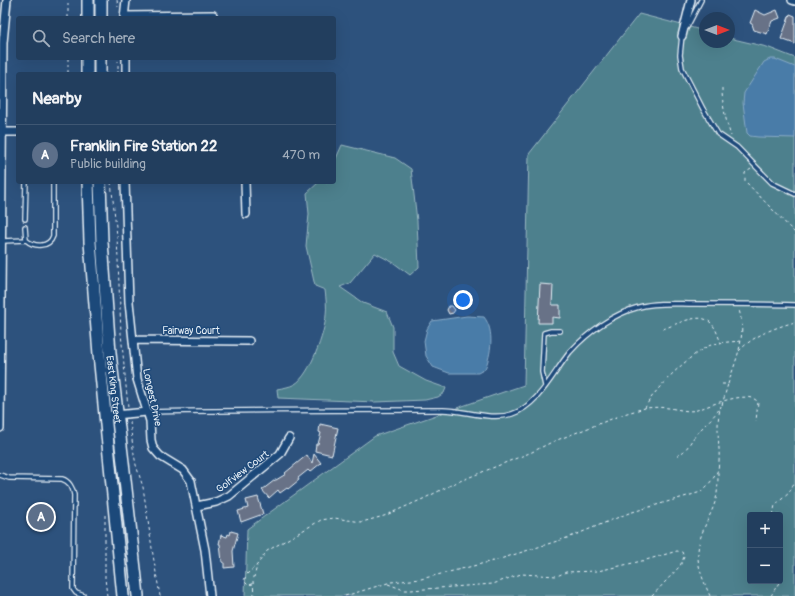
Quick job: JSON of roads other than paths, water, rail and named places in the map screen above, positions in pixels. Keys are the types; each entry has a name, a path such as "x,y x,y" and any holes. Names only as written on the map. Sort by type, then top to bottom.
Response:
{"main road":[{"path":"88,0 88,16"},
{"path":"101,0 101,16"},
{"path":"87,60 87,72"},
{"path":"100,60 100,72"},
{"name":"East King Street","path":"88,184 90,242 105,416 123,596"},
{"name":"East King Street","path":"100,184 102,242 110,353 138,596"}],"street":[{"path":"0,424 2,241 1,132 3,43 7,0"},
{"path":"124,16 126,0"},
{"path":"682,36 691,0"},
{"path":"168,16 213,15"},
{"path":"126,60 126,72"},
{"path":"1,132 16,132"},
{"name":"Longest Drive","path":"125,184 129,295 137,379 150,421 153,448 160,456 183,470 190,478 205,550 210,596"},
{"path":"246,184 246,214"},
{"name":"Fairway Court","path":"133,340 249,340"},
{"path":"105,416 147,412"},
{"name":"Golfview Court","path":"197,506 216,502 229,496 280,454 289,438"}],"lane":[{"path":"701,0 682,36 680,54 682,68 690,85 718,134 737,147 772,183 795,194"},
{"path":"25,219 26,184"},
{"path":"2,241 26,240 31,244 45,244 52,240 53,184"},
{"path":"25,227 26,240"},
{"path":"147,412 289,409 450,410 498,417 512,415 526,408 545,386 571,351 594,330 615,316 639,307 651,305 795,305"},
{"path":"545,386 542,372 544,333 560,330"},
{"path":"0,475 9,478 62,479 66,480 72,488 74,494 73,589 76,593 84,596"}],"water":[{"path":"770,59 775,59 795,67 795,138 758,137 750,136 747,133 743,103 744,93 764,62"},
{"path":"467,316 484,317 490,329 491,343 485,369 478,373 449,373 433,367 426,356 424,341 427,329 432,321"}],"place":[{"name":"Franklin Fire Station 22","path":"41,517"}]}
